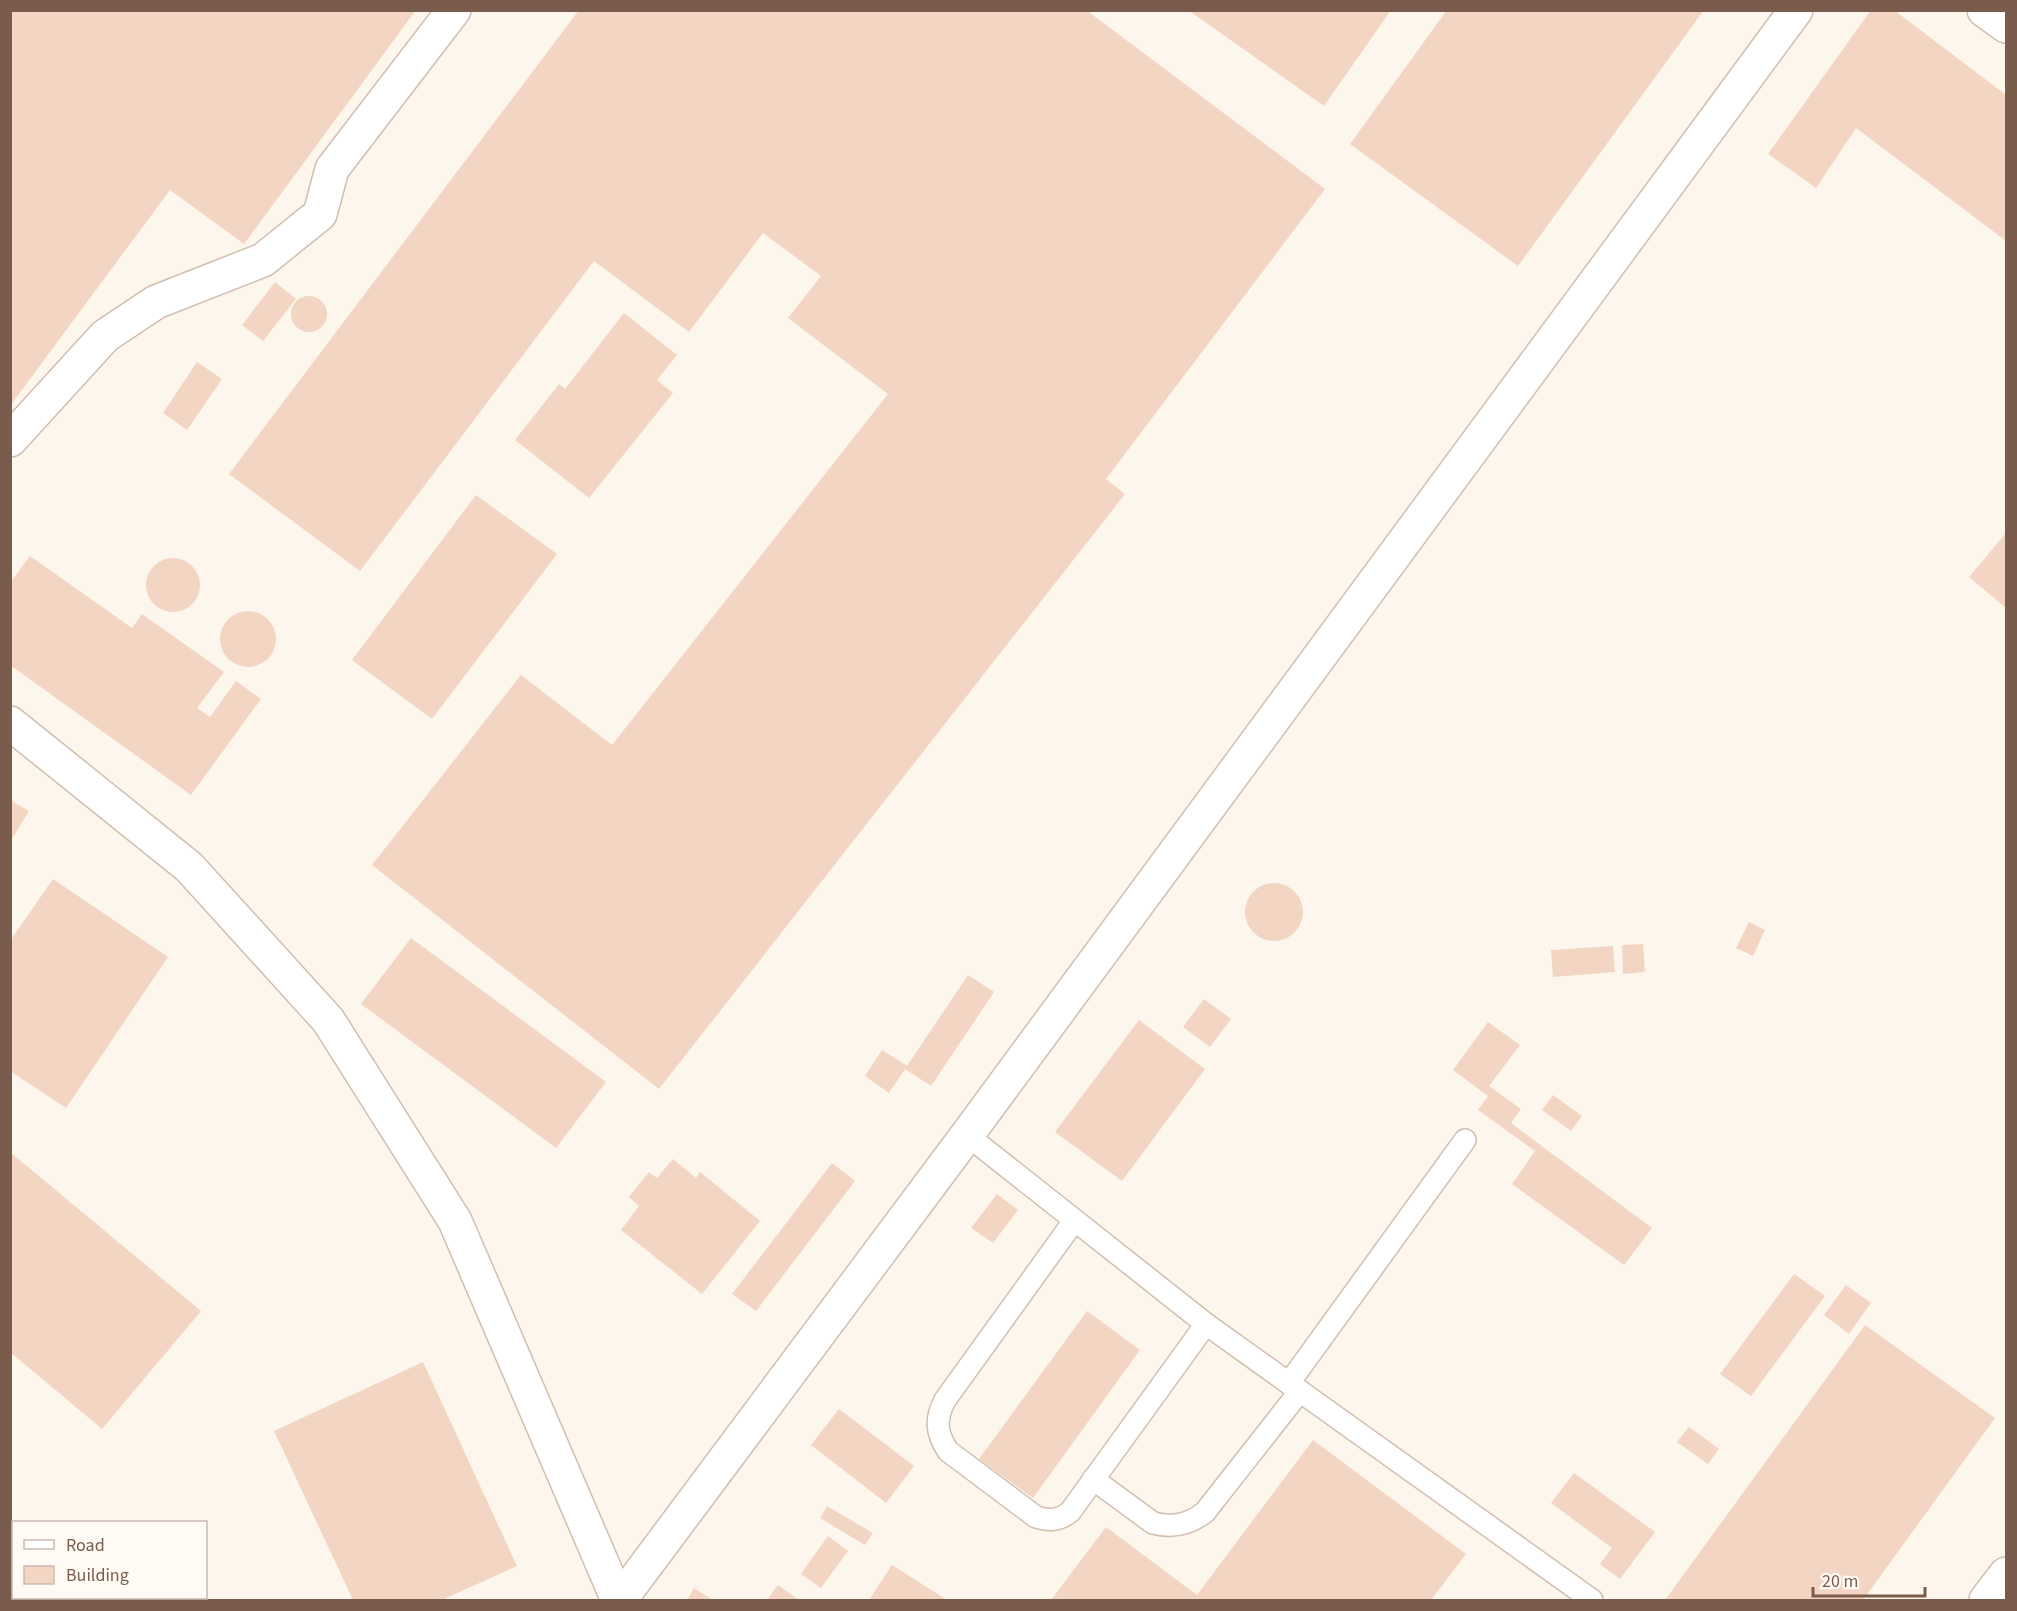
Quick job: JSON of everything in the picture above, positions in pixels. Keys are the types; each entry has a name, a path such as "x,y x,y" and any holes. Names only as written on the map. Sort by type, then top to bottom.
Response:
{"street":[{"path":"10,440 105,336 156,302 263,260 320,214 332,170 454,10"},
{"path":"10,723 189,867 328,1020 455,1221 619,1600 967,1135 1796,10"},
{"path":"1984,10 2007,26"},
{"path":"1986,1600 2007,1574"}],"lane":[{"path":"967,1135 1206,1324 1592,1600"},
{"path":"1093,1479 1153,1522 1164,1525 1186,1523 1205,1512 1465,1140"},
{"path":"1074,1221 945,1400 939,1413 937,1426 940,1440 948,1451 1036,1516 1053,1520 1062,1517 1070,1512 1206,1324"}],"building":[{"path":"10,10 416,10 244,244 170,190 10,406"},
{"path":"579,10 1086,10 1325,189 1106,479 1125,494 659,1089 372,865 521,675 612,745 888,394 788,318 821,276 763,233 689,332 594,261 360,571 229,474"},
{"path":"1188,10 1391,10 1324,106"},
{"path":"1447,10 1704,10 1518,266 1350,144"},
{"path":"1871,10 1894,10 2006,95 2006,241 1856,128 1816,188 1768,154"},
{"path":"275,282 296,299 263,341 242,325"},
{"path":"309,296 322,301 327,314 322,327 309,332 296,327 291,314 296,301"},
{"path":"624,313 677,355 657,380 673,393 589,498 515,440 559,384 565,389"},
{"path":"197,362 222,379 187,430 163,413"},
{"path":"476,495 557,554 432,719 352,660"},
{"path":"2006,533 2006,608 1969,577"},
{"path":"30,556 132,628 142,614 224,672 197,708 210,717 236,681 261,699 191,795 10,665 10,583"},
{"path":"168,558 178,558 188,562 196,570 200,585 196,600 188,608 178,612 168,612 158,608 150,600 146,590 146,580 150,570 158,562"},
{"path":"248,611 259,613 268,619 274,628 276,639 274,650 268,659 259,665 248,667 237,665 228,659 222,650 220,639 222,628 228,619 237,613"},
{"path":"10,800 29,811 10,842"},
{"path":"53,879 168,957 66,1108 10,1071 10,941"},
{"path":"1268,883 1280,883 1295,891 1303,906 1303,918 1295,933 1280,941 1268,941 1253,933 1245,918 1245,906 1253,891"},
{"path":"1749,922 1765,930 1753,956 1736,948"},
{"path":"411,938 606,1082 556,1148 361,1004"},
{"path":"1643,944 1645,972 1623,974 1622,945"},
{"path":"1613,946 1615,972 1553,977 1551,950"},
{"path":"968,975 994,992 931,1086 905,1069 889,1093 865,1076 882,1050 907,1066"},
{"path":"1204,999 1231,1019 1210,1047 1183,1027"},
{"path":"1139,1020 1205,1069 1122,1181 1055,1132"},
{"path":"1488,1022 1520,1045 1489,1086 1521,1109 1511,1123 1652,1228 1624,1265 1512,1184 1535,1151 1478,1110 1488,1096 1453,1070"},
{"path":"1553,1095 1582,1116 1571,1131 1542,1110"},
{"path":"10,1152 201,1311 102,1429 10,1352"},
{"path":"673,1159 696,1178 700,1172 760,1221 702,1294 621,1230 639,1206 629,1197 649,1172 657,1178"},
{"path":"832,1163 855,1181 756,1311 732,1294"},
{"path":"997,1194 1018,1210 993,1243 971,1228"},
{"path":"1794,1274 1825,1296 1751,1396 1720,1374"},
{"path":"1846,1285 1871,1303 1849,1334 1824,1315"},
{"path":"1087,1311 1140,1350 1033,1498 979,1459"},
{"path":"1865,1325 1995,1418 1863,1600 1665,1600"},
{"path":"423,1362 517,1566 442,1600 353,1600 274,1431"},
{"path":"839,1409 914,1466 886,1503 811,1445"},
{"path":"1689,1427 1719,1449 1708,1464 1677,1442"},
{"path":"1313,1440 1466,1554 1431,1600 1051,1600 1106,1527 1197,1595"},
{"path":"1574,1473 1655,1532 1620,1579 1600,1564 1612,1548 1551,1503"},
{"path":"827,1506 873,1533 865,1545 820,1518"},
{"path":"828,1536 848,1551 821,1588 801,1574"},
{"path":"892,1565 947,1600 869,1600"},
{"path":"778,1585 799,1600 767,1600"},
{"path":"694,1588 713,1600 687,1600"}]}
